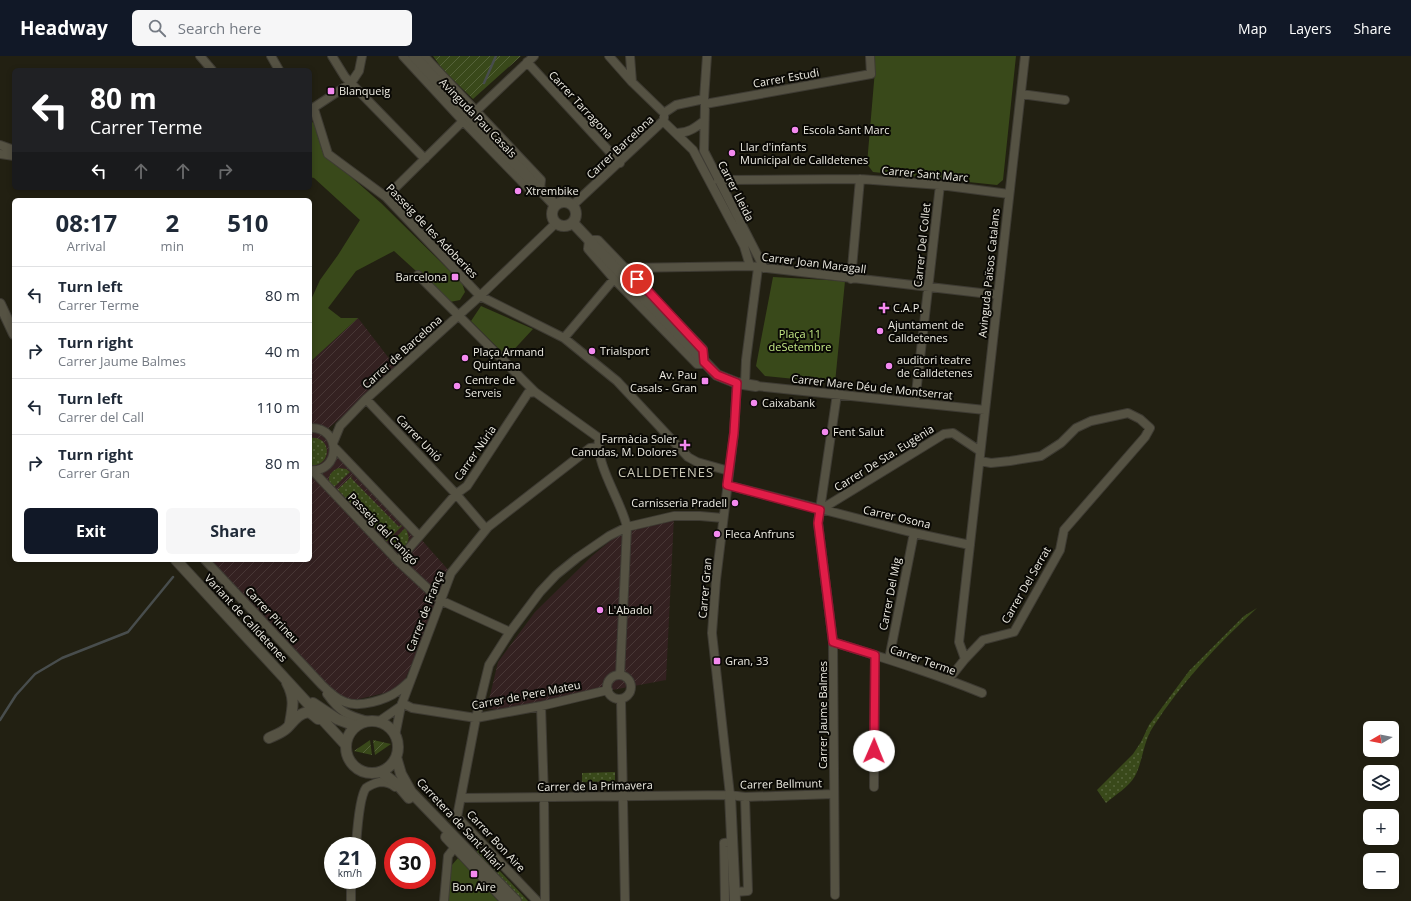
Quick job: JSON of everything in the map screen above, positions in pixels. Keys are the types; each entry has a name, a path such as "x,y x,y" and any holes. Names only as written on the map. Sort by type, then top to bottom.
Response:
{"street":[{"path":"200,56 210,68"},
{"path":"271,56 279,68"},
{"path":"332,56 345,77 425,159"},
{"path":"312,109 351,83 359,71 362,56"},
{"name":"Avinguda Pau Casals","path":"403,56 530,190 540,189"},
{"path":"476,111 534,56"},
{"name":"Carrer Lleida","path":"609,56 664,117 676,133 693,150 744,246 757,267"},
{"path":"630,56 632,82"},
{"name":"Carrer Lleida","path":"707,56 704,101 704,151 757,267"},
{"name":"Carrer Estudi","path":"704,101 871,74 870,56"},
{"name":"Avinguda Països Catalans","path":"965,658 959,642 1025,56"},
{"name":"Avinguda Pau Casals","path":"417,57 476,111 541,180 540,189"},
{"name":"Avinguda Pau Casals","path":"417,57 556,205"},
{"name":"Carrer Tarragona","path":"527,62 620,162"},
{"path":"1021,94 1065,100"},
{"path":"664,117 676,104 704,101"},
{"name":"Passeig de les Adoberies","path":"312,109 328,154 386,197 480,296 564,338 617,381 688,457 697,462 729,471"},
{"name":"Carrer Barcelona","path":"573,205 620,162 664,117"},
{"path":"386,197 463,121"},
{"path":"676,133 693,130 704,121"},
{"path":"0,146 12,149"},
{"path":"0,154 12,156"},
{"path":"850,279 860,179"},
{"name":"Carrer Sant Marc","path":"718,180 860,179 940,185 1009,194"},
{"name":"Carrer Del Collet","path":"915,402 940,185"},
{"path":"561,202 568,202 573,205 577,211 577,218 573,223 568,226 561,226 556,223 552,218 552,211 556,205 561,202"},
{"path":"480,296 556,223"},
{"path":"573,223 717,375 741,384 756,386"},
{"path":"588,240 598,240 626,268 703,350 705,363"},
{"path":"588,240 588,249 614,279 697,364 705,363"},
{"name":"Carrer Joan Maragall","path":"626,268 757,267 998,295"},
{"name":"Carrer Gran","path":"730,795 712,633 716,580 727,485 741,384 746,360 757,267"},
{"path":"418,275 535,392 599,438 598,447 600,458 624,515 627,527 620,675"},
{"path":"564,338 614,279"},
{"name":"Carrer de Barcelona","path":"333,445 340,426 366,399 480,296"},
{"path":"0,304 12,330"},
{"name":"Carrer Mare Déu de Montserrat","path":"756,386 985,410"},
{"name":"Carrer Núria","path":"398,561 456,494 467,486 528,394 535,392"},
{"name":"Carrer Jaume Balmes","path":"834,895 833,642 818,523 837,394"},
{"name":"Carrer Unió","path":"366,399 456,494 486,529"},
{"name":"Carrer Del Serrat","path":"949,680 965,658 983,640 1014,632 1060,550 1064,530 1145,437 1150,428 1140,419 1128,413 1091,421 1076,428 1061,443 1041,456 998,462 980,461"},
{"name":"Carrer de Barcelona","path":"325,431 340,426"},
{"path":"312,427 325,431"},
{"name":"Passeig del Canigó","path":"312,471 322,469 326,466 331,460 333,454 331,439 325,431"},
{"name":"Carrer De Sta. Eugènia","path":"820,510 944,434 954,433 980,451"},
{"name":"Passeig del Canigó","path":"333,445 419,536"},
{"name":"Carrer de França","path":"395,736 402,705 451,573 486,529 590,448 598,447"},
{"name":"Passeig del Canigó","path":"312,471 398,561 440,600 510,632"},
{"name":"Carrer Osona","path":"727,485 820,510 970,545"},
{"name":"Carrer Bon Aire","path":"537,901 457,817 476,718 489,665 510,632 540,592 556,575 577,558 609,536 627,527 674,516 723,518"},
{"name":"Carrer Del Mig","path":"889,659 914,533"},
{"name":"Variant de Calldetenes","path":"178,562 345,744"},
{"name":"Carrer Pirineu","path":"207,562 322,685 338,699 346,703 356,705 367,703 397,692 411,680"},
{"name":"Carrer Terme","path":"833,642 889,659 982,693"},
{"path":"874,787 875,655"},
{"path":"282,675 291,692 294,706 290,723"},
{"name":"Variant de Calldetenes","path":"282,675 316,706 329,715 356,726"},
{"path":"620,675 627,678 631,685 630,693 621,699 614,697 608,690 608,685 612,678 620,675"},
{"name":"Carrer Pirineu","path":"322,685 325,692 336,707 355,718 373,721"},
{"name":"Carrer de Pere Mateu","path":"402,705 412,708 476,718 541,706 608,690"},
{"path":"621,699 625,901"},
{"path":"373,721 384,724 391,729 398,745 396,757 389,767 381,772 372,774 355,768 349,761 345,744 348,735 356,726 373,721 402,705"},
{"path":"541,706 545,901"},
{"path":"270,738 281,733 290,723 305,713 310,713 329,728"},
{"name":"Carretera de Sant Hilari","path":"396,757 401,774 411,792 516,901"},
{"name":"Carretera de Sant Hilari","path":"381,772 398,785 413,803 506,901"},
{"path":"357,837 362,795 367,787 376,783 385,782 393,785 405,798 413,803"},
{"name":"Carrer Bellmunt","path":"730,795 745,797 834,794"},
{"name":"Carrer de la Primavera","path":"461,798 611,795 623,797 730,795"},
{"path":"730,795 735,897 748,891 745,797"},
{"path":"725,901 724,843 732,842"},
{"path":"444,901 448,856 455,848"},
{"path":"351,901 352,889"}],"shaded area":[{"path":"358,318 398,370 325,431 451,573 401,689 334,705 204,562 312,562 312,360"},
{"path":"674,516 666,680 500,711 487,708 498,662 535,612 592,556 627,527"}],"green space":[{"path":"433,56 521,56 473,99 443,70"},
{"path":"874,56 1016,56 1003,180 997,185 873,172 867,164 875,70"},
{"path":"312,122 314,123 326,155 381,203 462,283 465,292 460,300 450,302 394,251 356,271 328,308 341,318 358,318 312,360 312,298 320,280 360,220 312,178"},
{"name":"Plaça 11 deSetembre","path":"773,277 845,281 835,383 765,376 756,366"},
{"path":"481,306 533,329 507,357 471,321"},
{"path":"312,438 318,438 323,441 326,446 326,457 323,462 317,465 312,465"},
{"path":"339,468 346,469 350,472 332,489 329,482 330,476 333,471"},
{"path":"353,475 351,478 399,527 401,525 402,526 385,543 384,542 386,540 338,490 336,493 335,492"},
{"path":"405,528 409,538 406,546 393,549 388,546"},
{"path":"1257,608 1214,650 1176,695 1153,727 1145,745 1135,776 1126,787 1106,803 1097,790 1133,754 1141,742 1149,725 1189,671 1244,616"},
{"path":"370,740 372,755 354,751"},
{"path":"373,740 391,744 375,755"},
{"path":"615,772 615,781 582,782 582,773"},
{"path":"479,849 528,901 519,901 474,855"},
{"path":"458,858 498,901 448,901 451,866"}],"waterway":[{"path":"484,83 496,56"},
{"path":"0,720 16,695 35,674 62,658 128,632 173,577"}],"place":[{"name":"Blanqueig","path":"331,91"},
{"name":"Escola Sant Marc","path":"795,130"},
{"name":"Llar d'infants Municipal de Calldetenes","path":"732,153"},
{"name":"Xtrembike","path":"518,191"},
{"name":"Barcelona","path":"455,277"},
{"name":"C.A.P.","path":"884,308"},
{"name":"Ajuntament de Calldetenes","path":"880,331"},
{"name":"Trialsport","path":"592,351"},
{"name":"Plaça Armand Quintana","path":"465,358"},
{"name":"auditori teatre de Calldetenes","path":"889,366"},
{"name":"Av. Pau Casals - Gran","path":"705,381"},
{"name":"Centre de Serveis","path":"457,386"},
{"name":"Caixabank","path":"754,403"},
{"name":"Fent Salut","path":"825,432"},
{"name":"Farmàcia Soler Canudas, M. Dolores","path":"685,445"},
{"name":"Carnisseria Pradell","path":"735,503"},
{"name":"Fleca Anfruns","path":"717,534"},
{"name":"L'Abadol","path":"600,610"},
{"name":"Gran, 33","path":"717,661"},
{"name":"Bon Aire","path":"474,874"}],"district":[{"name":"CALLDETENES","path":"666,472"}],"route":[{"path":"637,279 703,350 704,362 717,375 728,381 737,383 734,433 727,485 820,510 818,523 821,555 833,642 875,655 874,751"}]}
